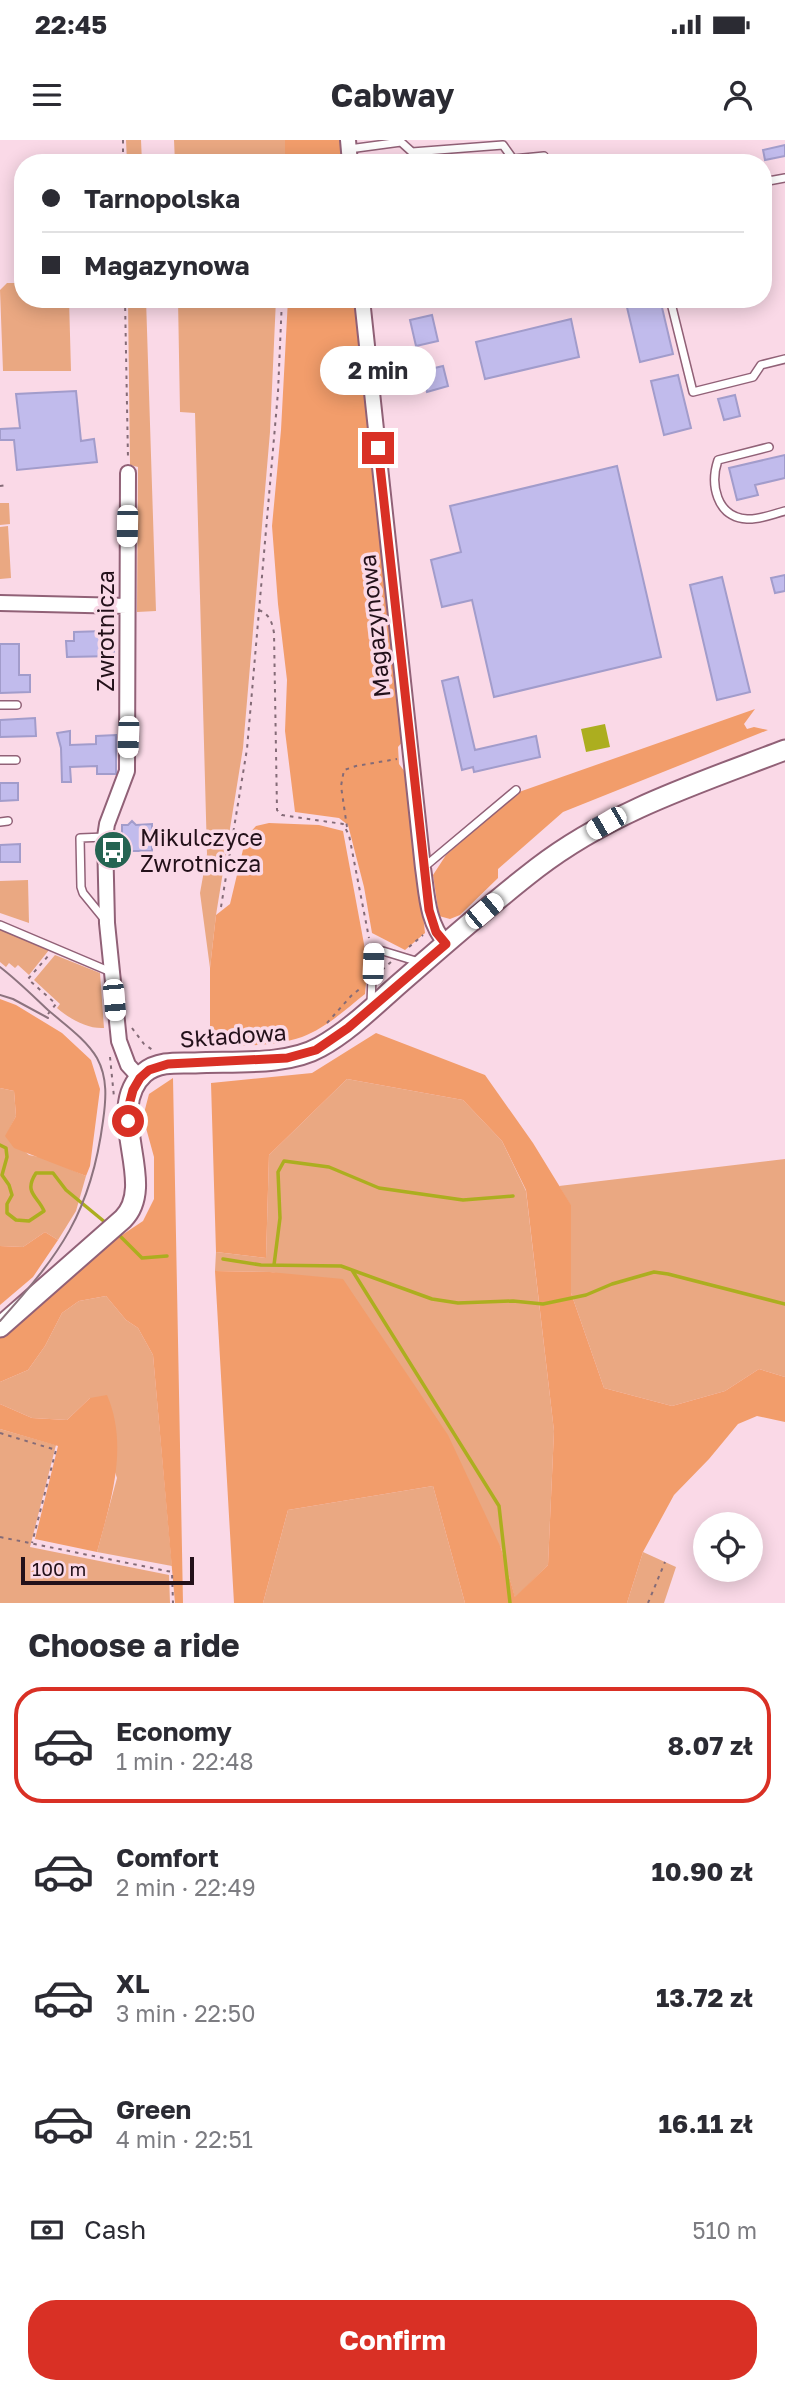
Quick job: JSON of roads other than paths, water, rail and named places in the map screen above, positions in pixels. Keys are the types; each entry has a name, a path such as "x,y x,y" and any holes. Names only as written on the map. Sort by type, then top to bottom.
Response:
{"main road":[{"name":"Składowa","path":"140,1078 149,1070 163,1064 300,1056 331,1041 547,861 606,823 660,798 785,750"},
{"path":"0,1327 131,1209 135,1197 128,1113 133,1090 140,1078"}],"street":[{"name":"Magazynowa","path":"363,308 423,868 433,925 446,944"},
{"name":"Zwrotnicza","path":"128,473 127,771 107,824 105,837 107,923 117,1028 122,1053 128,1065 140,1078"},
{"path":"0,603 127,606"}],"lane":[{"path":"349,150 401,141 412,152 503,145 509,154"},
{"path":"672,308 692,391 753,377 761,365 785,359"},
{"path":"769,447 718,460 714,485 719,503 734,517 750,520 785,511"},
{"path":"0,705 17,705"},
{"path":"0,760 16,760"},
{"path":"423,868 516,790"},
{"path":"105,837 80,838 81,887 107,923"},
{"path":"0,925 112,972"},
{"path":"371,1008 373,948 423,964"}],"waterway":[{"path":"0,1145 6,1148 7,1157 2,1175 12,1195 7,1204 7,1213 16,1220 29,1221 44,1211 31,1190 32,1180 36,1173 53,1173 66,1190 106,1223"},
{"path":"274,1265 280,1218 278,1172 284,1161 329,1167 379,1188 463,1200 513,1196"},
{"path":"117,1233 142,1258 167,1256"},
{"path":"223,1259 261,1265 341,1266 432,1299 458,1303 513,1301 543,1304 586,1295 654,1272 785,1304"},
{"path":"352,1270 499,1506 510,1603"}],"tram line":[{"path":"0,967 87,1044 101,1066 105,1081 98,1153 81,1207 56,1253 0,1321"},
{"path":"0,995 48,1018"}],"place":[{"name":"Mikulczyce Zwrotnicza","path":"113,850"}]}
